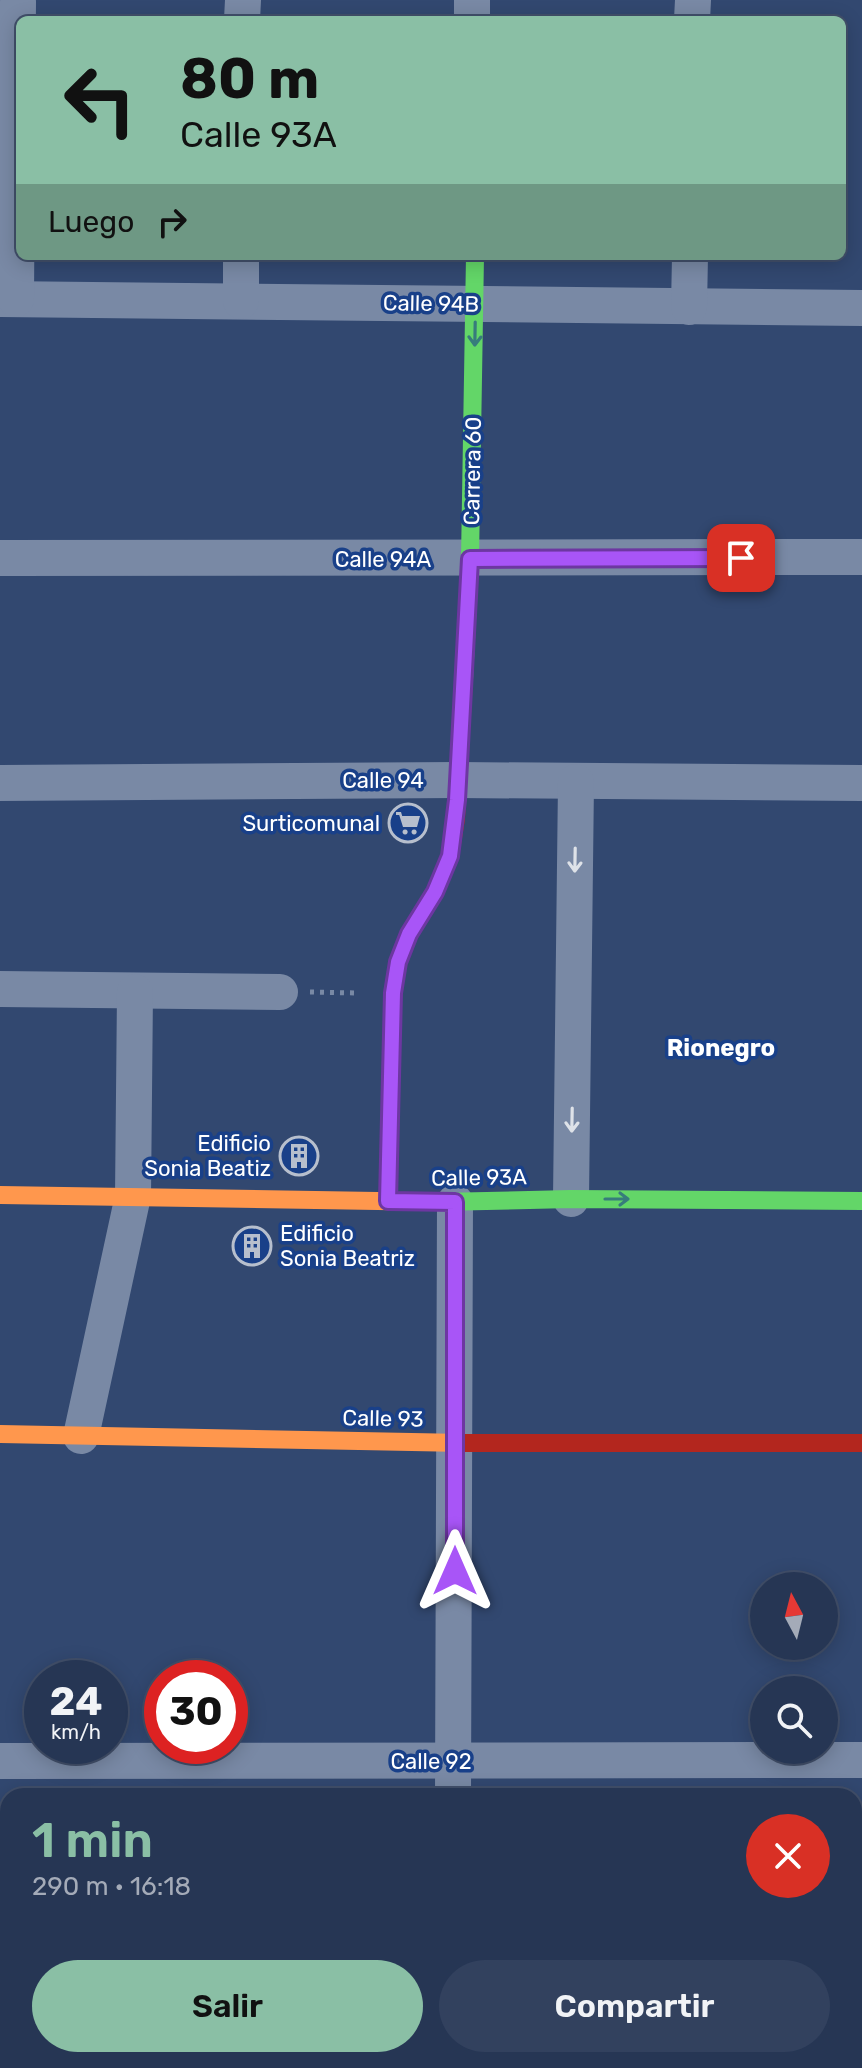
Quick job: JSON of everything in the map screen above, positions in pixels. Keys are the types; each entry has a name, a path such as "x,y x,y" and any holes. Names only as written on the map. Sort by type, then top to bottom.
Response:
{"street":[{"path":"8,299 12,9"},
{"path":"241,260 241,301"},
{"name":"Carrera 60","path":"388,1201 393,993 398,962 409,934 435,892 450,856 458,780 470,559 475,260"},
{"path":"689,307 690,260"},
{"name":"Calle 94B","path":"8,299 862,308"},
{"name":"Calle 94A","path":"0,558 862,557"},
{"name":"Calle 94","path":"0,783 458,780 862,783"},
{"path":"571,1199 576,782"},
{"path":"0,989 280,992"},
{"path":"81,1436 133,1196 135,992"},
{"name":"Calle 93A","path":"0,1195 455,1202 571,1199 862,1201"},
{"path":"453,1779 455,1202"},
{"name":"Calle 93","path":"0,1434 456,1443 862,1443"},
{"name":"Calle 92","path":"0,1761 453,1779 862,1760"}],"path":[{"path":"280,992 393,993"}],"traffic: fast":[{"path":"464,679 470,559 475,260"},
{"path":"439,1202 571,1199 862,1201"}],"traffic: slow":[{"path":"0,1195 439,1202"},
{"path":"0,1434 464,1443"}],"traffic: jam":[{"path":"388,1201 393,993 398,962 409,934 435,892 450,856 456,819 464,679"},
{"path":"464,1443 862,1443"}],"place":[{"name":"Surticomunal","path":"408,823"},
{"name":"Edificio Sonia Beatiz","path":"299,1156"},
{"name":"Edificio Sonia Beatriz","path":"252,1246"}],"district":[{"name":"Rionegro","path":"721,1048"}],"route":[{"path":"455,1571 455,1202 388,1201 393,993 398,962 409,934 435,892 450,856 456,819 470,559 741,558"}]}
